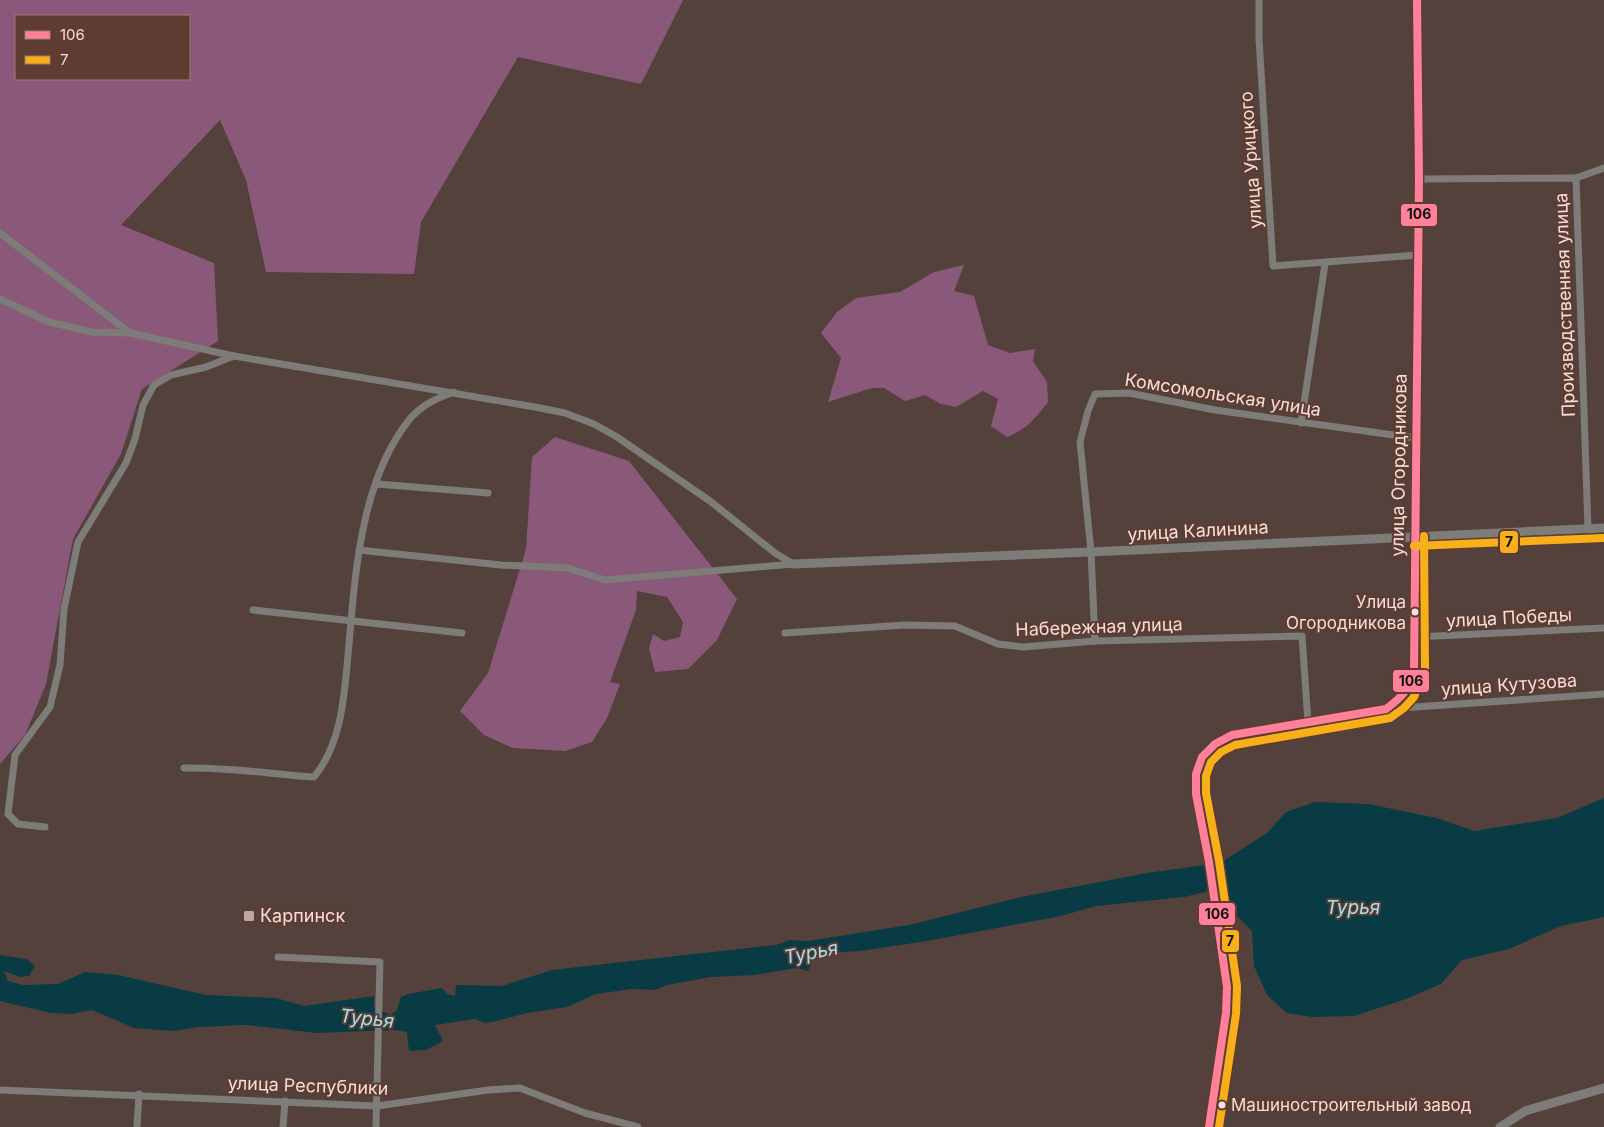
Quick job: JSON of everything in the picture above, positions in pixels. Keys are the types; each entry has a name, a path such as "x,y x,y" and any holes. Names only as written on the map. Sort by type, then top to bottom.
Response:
{"street":[{"name":"улица Урицкого","path":"1259,0 1259,39 1273,266 1325,264 1418,255"},
{"name":"улица Огородникова","path":"1209,1127 1226,1013 1227,987 1209,862 1196,794 1196,774 1202,756 1215,744 1232,735 1386,709 1406,695 1412,682 1415,637 1414,536 1419,179 1417,0"},
{"path":"1576,178 1604,168"},
{"name":"Производственная улица","path":"1419,179 1576,178 1588,528"},
{"path":"0,233 130,333"},
{"path":"1301,423 1325,264"},
{"path":"0,299 49,322 92,332 130,333 234,356 454,392 565,413 594,424 662,466 775,553 793,564"},
{"path":"45,827 18,824 8,814 11,772 15,755 50,707 60,665 64,609 78,542 126,463 135,439 143,405 154,385 172,375 206,367 234,356"},
{"path":"184,768 218,767 272,775 314,777 324,765 343,707 359,550 376,484 386,460 410,419 436,399 454,392"},
{"name":"Комсомольская улица","path":"1095,641 1091,552 1080,442 1088,411 1095,394 1129,393 1215,410 1416,438"},
{"path":"376,484 488,493"},
{"name":"улица Калинина","path":"793,564 1604,528"},
{"path":"359,550 501,565 568,568 605,580 793,564"},
{"path":"252,610 462,633"},
{"name":"Набережная улица","path":"785,633 905,625 955,626 998,644 1022,647 1095,641 1302,636 1308,722"},
{"name":"улица Победы","path":"1415,637 1604,628"},
{"name":"улица Кутузова","path":"1386,709 1604,694"},
{"path":"278,956 380,962 376,1127"},
{"name":"улица Республики","path":"0,1090 139,1094 377,1106 488,1090 520,1088 585,1113 638,1127"},
{"path":"1500,1127 1525,1111 1604,1088"},
{"path":"137,1127 139,1094"},
{"path":"283,1127 285,1101"}],"shaded area":[{"path":"0,0 683,0 641,84 518,57 421,222 414,274 266,272 246,180 220,120 121,225 214,263 218,341 142,389 121,454 73,539 46,684 25,735 0,764"},
{"path":"964,265 954,291 974,296 988,345 1010,353 1035,349 1033,361 1047,382 1048,402 1035,418 1026,427 1007,437 991,426 998,399 983,391 956,407 941,404 925,395 905,401 884,388 872,388 828,402 841,358 821,333 837,312 856,298 900,292 934,272"},
{"path":"555,437 629,461 737,599 717,640 688,669 655,672 649,649 653,634 664,641 680,637 683,622 667,597 637,591 636,610 610,682 620,684 607,718 592,742 565,751 513,748 484,735 460,711 488,673 526,549 532,457"}],"water":[{"name":"Турья","path":"1604,798 1604,917 1561,926 1509,949 1462,960 1441,984 1406,999 1354,1016 1313,1017 1287,1013 1267,995 1254,966 1252,931 1238,917 1226,892 1217,889 1184,897 1096,906 1061,916 927,941 860,951 829,953 813,959 808,971 797,968 754,975 711,977 667,985 655,990 632,989 596,994 567,1007 527,1013 497,1021 485,1023 475,1019 435,1025 443,1041 426,1050 409,1051 407,1032 394,1030 317,1033 247,1025 197,1027 174,1031 134,1028 92,1010 72,1014 51,1013 0,1001 0,955 26,959 35,966 29,976 20,977 4,971 8,981 23,985 58,984 85,972 118,975 206,995 276,998 304,1006 374,996 374,1008 391,1015 397,1010 401,997 442,988 447,994 455,996 456,985 502,986 552,970 776,945 790,940 808,941 909,925 1021,897 1147,873 1220,863 1267,833 1286,812 1315,802 1368,804 1437,818 1474,831 1557,818"}],"transit line":[{"name":"106","path":"1209,1127 1226,1013 1227,987 1209,862 1196,794 1196,774 1202,757 1215,744 1232,735 1386,709 1404,692 1413,676 1419,179 1417,0"},
{"name":"7","path":"1219,1127 1236,1014 1237,986 1219,861 1206,793 1206,776 1211,762 1221,752 1235,745 1390,718 1404,708 1414,697 1425,668 1424,536"},
{"name":"7","path":"1414,546 1604,538"}],"place":[{"name":"Улица Огородникова","path":"1415,612"},
{"name":"Карпинск","path":"249,916"},
{"name":"Машиностроительный завод","path":"1222,1105"}]}
